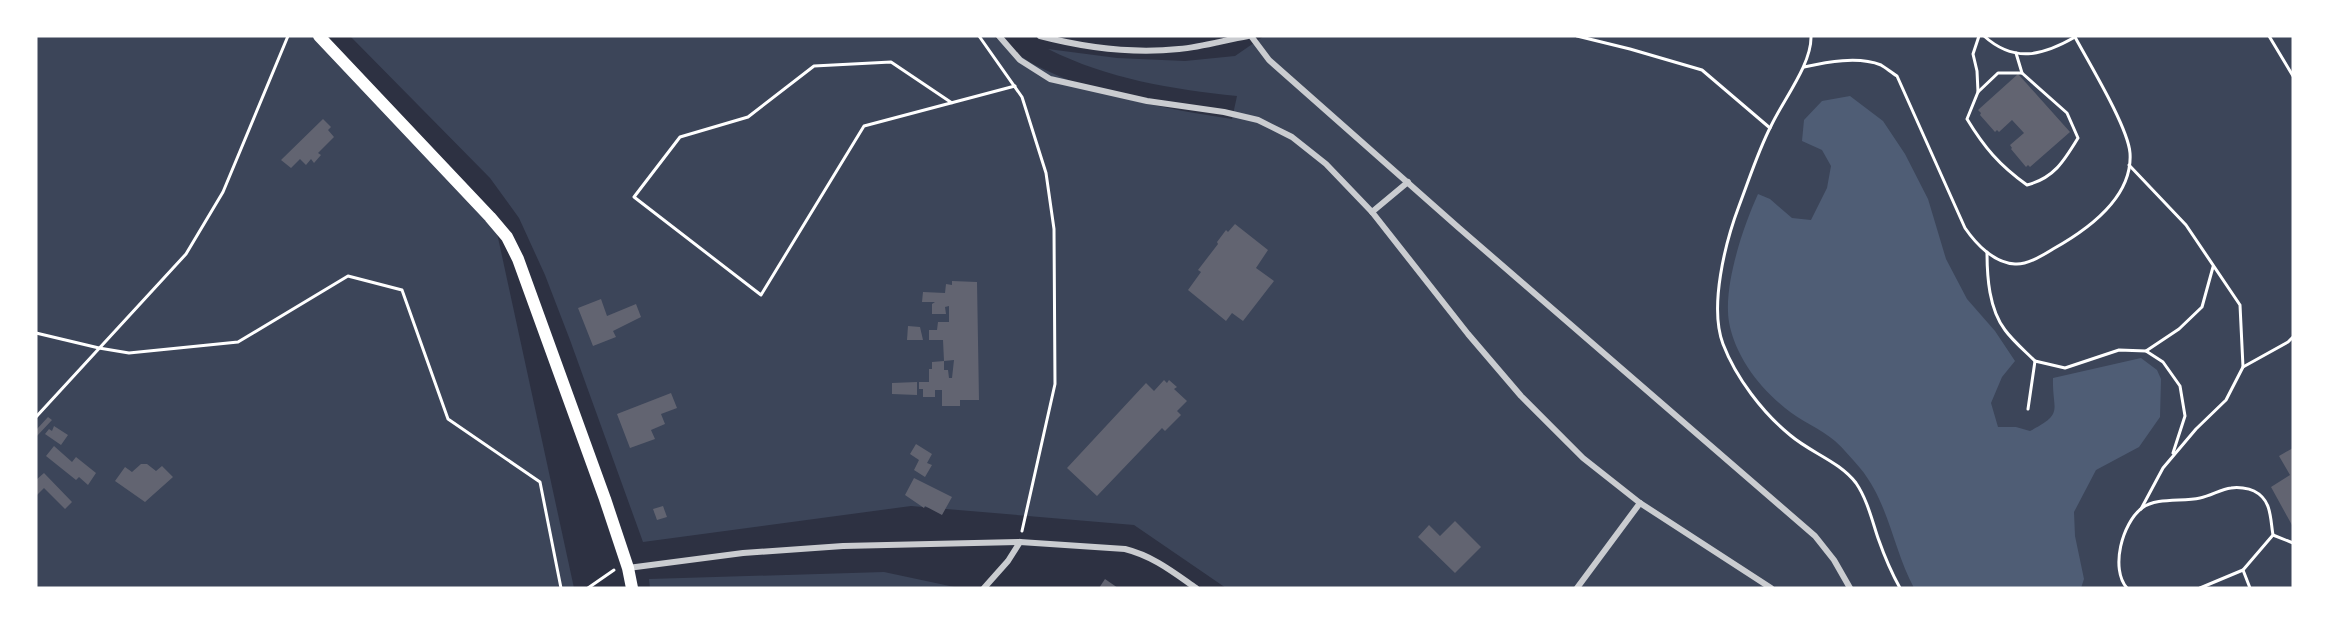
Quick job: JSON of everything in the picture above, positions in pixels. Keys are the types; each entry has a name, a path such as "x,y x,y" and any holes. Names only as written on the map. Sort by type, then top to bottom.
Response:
{"main road":[{"path":"319,36 507,237 518,259 605,499 627,564 632,588"}],"street":[{"path":"999,36 1020,60 1050,79 1147,101 1224,112 1258,120 1292,136 1326,164 1372,212 1468,334 1521,396 1583,458 1640,502 1771,588"},
{"path":"1040,36 1087,47 1140,51 1181,49 1250,36 1269,60 1815,536 1834,560 1850,588"},
{"path":"1372,212 1408,182"},
{"path":"1577,588 1640,502"},
{"path":"627,564 843,546 1020,542 1125,549 1141,553 1156,560 1196,588"},
{"path":"984,588 1008,561 1020,542"}],"path":[{"path":"36,417 186,254 223,192 288,36"},
{"path":"979,36 1022,97 1046,172 1054,241 1055,384 1020,542"},
{"path":"1577,36 1702,70 1770,128"},
{"path":"1811,36 1808,57 1770,128 1738,209 1724,254 1719,317 1723,344 1743,381 1776,422 1791,436 1840,467 1856,484 1867,505 1879,541 1900,588"},
{"path":"1978,92 1973,54 1979,36"},
{"path":"1804,67 1828,61 1860,61 1880,65 1897,76 1965,228 1974,241 1987,251 2002,261 2017,264 2037,258 2065,243 2092,224 2110,205 2122,186 2129,165 2130,152 2118,120 2076,37 2052,50 2028,55 1997,48 1984,36"},
{"path":"2269,36 2293,76"},
{"path":"2016,53 2022,73 2067,113 2078,138 2065,160 2043,181 2027,185 2008,172 1985,148 1967,118 1978,92 1998,73 2022,73"},
{"path":"952,103 891,62 814,66 748,117 680,137 634,196 760,295 864,126 1015,87"},
{"path":"2129,165 2186,225 2240,305 2243,367 2226,400 2171,457"},
{"path":"1987,251 1987,271 1993,306 2004,329 2035,361 2065,368 2119,350 2146,351 2163,362 2180,386 2185,416 2171,457 2121,540 2120,568 2123,584 2127,588"},
{"path":"2146,351 2179,329 2202,307 2213,267"},
{"path":"36,333 129,353 238,342 348,276 402,290 448,418 540,482 561,588"},
{"path":"2243,367 2293,337"},
{"path":"2028,409 2035,361"},
{"path":"2141,509 2151,504 2200,498 2226,489 2255,491 2270,508 2273,535 2243,570 2200,588"},
{"path":"2273,535 2293,543"},
{"path":"588,588 627,564"},
{"path":"2243,570 2250,588"}],"shaded area":[{"path":"36,36 316,36 497,233 574,588 36,588"},
{"path":"350,36 993,36 1035,65 1082,85 1157,106 1232,119 1237,96 1140,81 1094,68 1048,49 1117,58 1185,61 1235,56 1264,36 2293,36 2293,588 1226,588 1134,525 911,506 643,542 570,340 545,275 519,218 490,178"},
{"path":"1850,96 1883,121 1905,154 1928,199 1946,259 1967,299 1995,331 2015,361 2002,377 1991,403 1998,427 2016,427 2030,431 2048,420 2055,405 2053,378 2141,358 2157,370 2161,379 2160,417 2139,447 2096,470 2074,512 2075,536 2084,579 2081,588 1914,588 1878,496 1860,468 1835,441 1775,400 1757,381 1742,359 1732,335 1728,308 1732,274 1746,223 1758,194 1770,199 1792,218 1811,220 1827,188 1831,166 1822,150 1802,141 1804,120 1822,101"},
{"path":"884,572 959,588 650,588 649,579"}],"building":[{"path":"2018,74 2070,132 2030,167 2028,165 2026,167 2010,145 2024,133 2012,120 1999,132 1997,130 1995,132 1978,110"},
{"path":"323,119 331,127 328,130 334,137 318,153 321,155 314,163 311,159 306,165 300,159 291,168 281,160"},
{"path":"1235,224 1268,250 1256,268 1274,281 1243,321 1232,313 1226,321 1188,290 1201,272 1198,270 1218,244 1217,242 1226,230 1228,232"},
{"path":"952,281 977,282 979,400 960,400 960,406 942,406 942,390 935,390 935,397 923,397 923,389 919,389 919,382 929,382 929,369 932,369 932,362 944,361 943,340 929,340 929,330 937,330 938,322 949,322 949,306 945,307 946,314 932,314 932,304 935,302 922,302 923,292 945,293 946,284 952,285","holes":["954,360 952,378 949,378 948,370 944,370 944,361"]},
{"path":"601,299 607,316 636,304 641,317 613,331 616,337 593,346 578,308"},
{"path":"908,326 920,327 923,340 907,340"},
{"path":"1164,380 1167,383 1169,380 1177,387 1174,389 1187,401 1177,411 1181,415 1165,431 1162,428 1097,496 1067,468 1146,383 1154,391"},
{"path":"917,382 917,395 892,394 892,383"},
{"path":"671,393 677,408 661,414 665,424 651,430 655,439 630,448 617,414"},
{"path":"48,417 52,420 36,437 36,428"},
{"path":"54,426 68,435 61,445 45,434 49,429 52,431"},
{"path":"916,444 932,454 927,463 932,465 925,477 914,470 919,460 910,454"},
{"path":"54,446 72,462 76,457 96,473 88,485 79,477 76,480 46,456"},
{"path":"2293,448 2293,527 2271,487 2290,475 2279,456"},
{"path":"141,464 147,464 156,471 162,466 173,477 145,502 115,481 125,467 132,472"},
{"path":"44,473 72,502 65,509 44,488 36,496 36,480"},
{"path":"914,478 952,497 942,515 925,506 924,508 905,495"},
{"path":"663,506 667,517 657,520 653,509"},
{"path":"1455,521 1481,547 1455,573 1418,537 1429,525 1440,536"},
{"path":"1105,579 1118,588 1099,588"}]}
